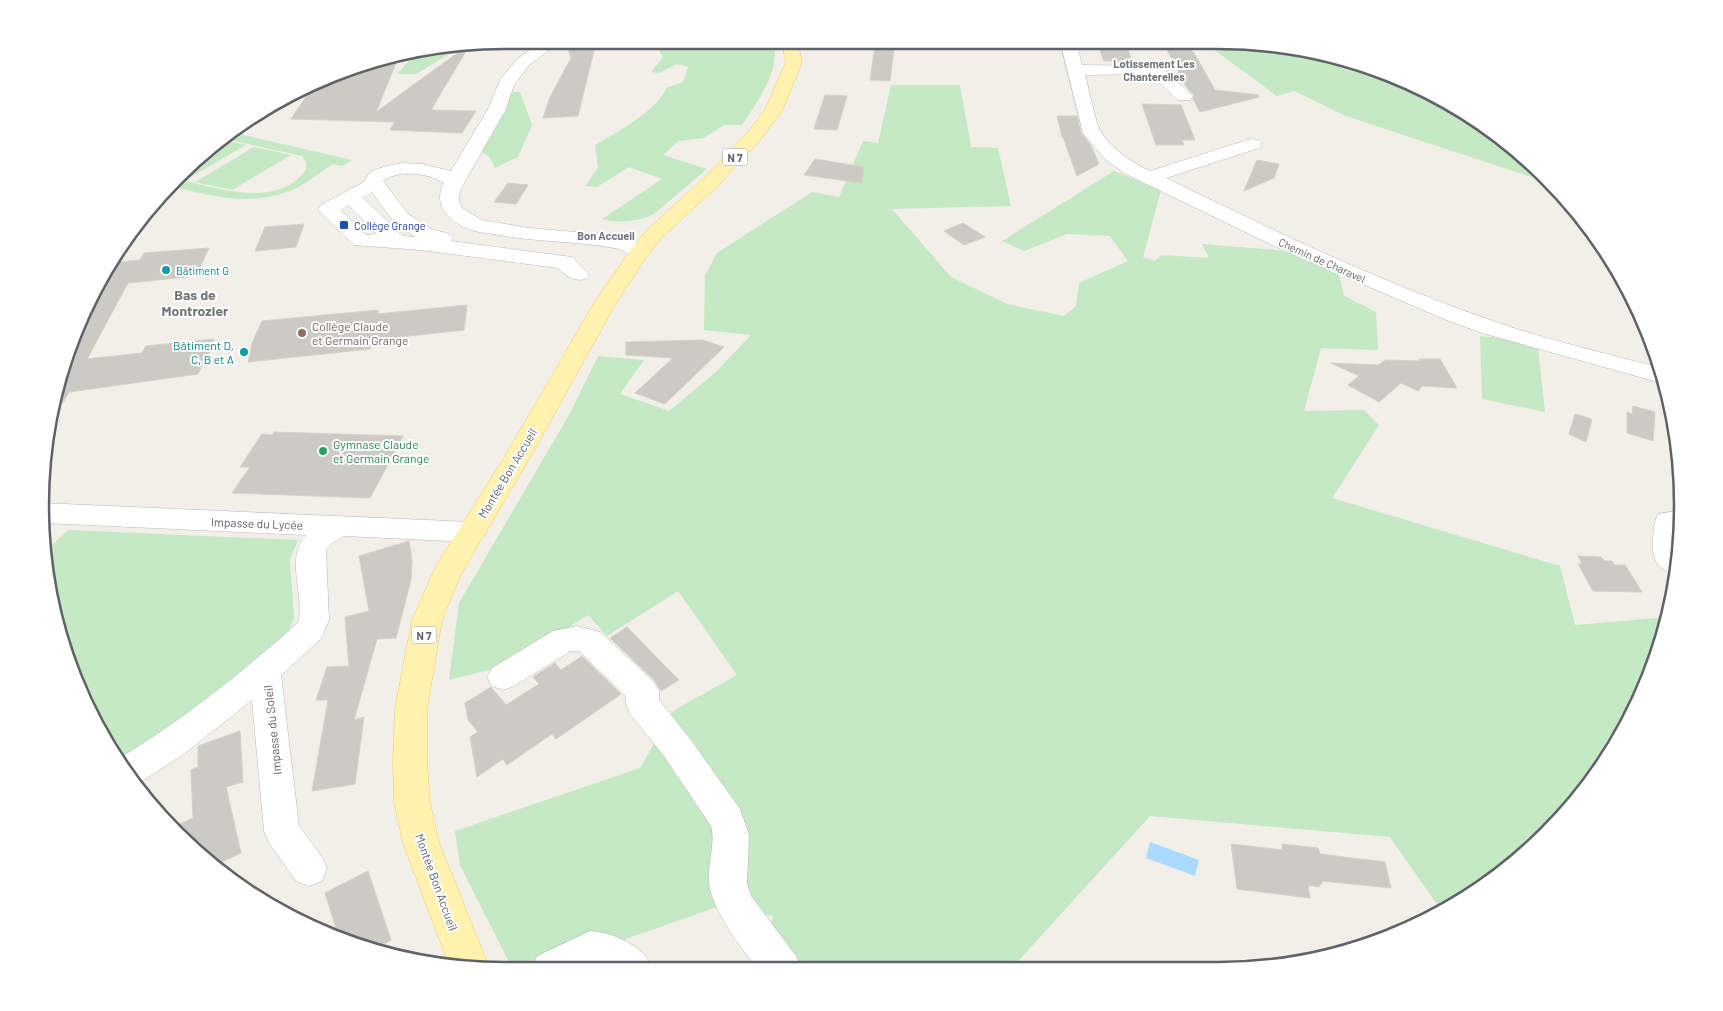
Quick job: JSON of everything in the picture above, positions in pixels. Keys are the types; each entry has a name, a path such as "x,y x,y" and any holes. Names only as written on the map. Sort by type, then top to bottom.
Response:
{"main road":[{"name":"Montée Bon Accueil","path":"467,960 421,843 412,802 410,762 411,709 427,620 446,574 537,423 604,303 639,252 655,233 710,183 764,124 783,91 794,62 792,49"}],"street":[{"path":"541,49 523,62 506,84 496,109 475,150 454,181 449,195 452,210 476,225 529,234 622,242 639,252"},
{"name":"Chemin de Charavel","path":"1070,49 1092,133 1113,156 1148,178 1302,251 1452,314 1490,328 1655,376"},
{"path":"1076,70 1154,70 1184,96"},
{"path":"1148,178 1253,144"},
{"path":"475,150 452,162 424,169 387,172 375,178 374,184 402,218 424,234 444,238 472,239 529,234"},
{"path":"424,169 437,172 454,181"},
{"path":"374,184 345,199 388,241 564,262 578,274"},
{"name":"Impasse du Lycée","path":"49,513 472,532"},
{"path":"1671,559 1667,556 1668,521 1673,521"},
{"name":"Impasse du Soleil","path":"309,869 282,830 266,671 310,630 314,620 312,547 321,537 340,526"},
{"path":"503,677 564,640 577,638 588,641 643,691 642,704 676,746 727,820 731,835 728,884 737,908 776,962"},
{"path":"133,769 172,744 266,671"},
{"path":"567,962 590,950 604,951 620,962"}],"green space":[{"path":"660,49 775,49 775,51 771,74 761,96 742,125 725,125 703,138 678,141 663,155 707,169 654,214 629,221 602,219 662,179 629,167 597,187 585,186 598,168 595,145 646,112 662,96 666,88 683,82 688,67 677,64 659,73 651,72 663,57"},
{"path":"1213,49 1247,50 1307,58 1336,64 1392,84 1420,96 1471,126 1496,143 1535,178 1346,116 1294,91 1277,96"},
{"path":"452,52 416,74 397,74 410,59"},
{"path":"891,85 960,85 971,147 998,148 1011,206 892,209 951,277 1007,304 1064,316 1076,306 1079,283 1128,261 1110,236 1067,234 1024,251 1002,241 1114,171 1161,190 1143,257 1155,261 1161,255 1209,258 1202,244 1289,251 1339,274 1344,296 1376,312 1378,350 1321,348 1304,411 1364,410 1379,425 1332,498 1560,566 1575,625 1660,618 1639,680 1613,734 1580,784 1561,807 1519,849 1496,868 1438,905 1390,837 1150,816 1017,962 762,962 773,916 720,906 560,962 509,962 460,865 455,831 640,768 673,711 737,675 678,591 607,636 588,615 509,665 449,680 459,603 569,415 598,356 644,360 620,394 669,411 716,372 751,335 704,330 705,275 717,253 812,192 839,197 863,141 878,143"},
{"path":"510,92 520,92 532,125 518,157 495,168 489,156 481,152"},
{"path":"240,134 352,160 342,166 333,164 307,182 275,196 246,199 218,197 178,188 185,181 243,193 274,191 288,185 305,171 306,164 302,156 231,140"},
{"path":"229,141 246,145 186,180"},
{"path":"254,147 291,155 232,190 195,182"},
{"path":"1480,336 1508,339 1538,348 1545,412 1482,399"},
{"path":"69,530 298,540 290,559 294,618 284,643 199,717 128,762 96,708 73,652 64,624 58,595 51,546"}],"water":[{"path":"1150,842 1199,860 1195,876 1146,858"}],"building":[{"path":"568,49 594,49 578,116 543,118 550,97 571,58"},
{"path":"875,49 894,49 890,81 870,80"},
{"path":"1100,49 1128,49 1133,64 1114,64 1113,61 1104,61"},
{"path":"1167,49 1190,49 1215,90 1259,95 1259,97 1200,112 1193,99 1194,95 1187,88"},
{"path":"466,51 431,110 476,111 462,133 390,130 395,122 291,119 308,94 359,73 396,62 376,112 459,52"},
{"path":"825,95 847,96 837,130 814,129"},
{"path":"1142,104 1181,105 1195,140 1182,140 1184,145 1156,145"},
{"path":"1057,116 1077,116 1081,133 1091,145 1099,164 1077,176 1062,137"},
{"path":"815,159 864,167 862,183 804,175"},
{"path":"1257,160 1279,164 1274,178 1244,191"},
{"path":"508,183 528,185 516,204 494,202"},
{"path":"963,223 985,237 964,245 944,231"},
{"path":"304,224 296,247 255,251 265,227"},
{"path":"209,248 196,276 128,283 87,359 142,353 146,346 214,339 206,361 204,361 198,374 69,392 63,403 61,402 64,387 73,359 96,303 110,277 120,262 140,260 144,253"},
{"path":"467,305 464,330 372,340 370,349 248,362 252,343 262,321 378,310 378,314"},
{"path":"703,340 724,347 665,404 635,393 673,358 626,355 626,342"},
{"path":"1419,359 1440,359 1457,388 1422,386 1418,391 1401,383 1379,402 1348,385 1359,376 1331,363 1378,365 1386,360 1421,361"},
{"path":"1633,406 1655,412 1653,441 1627,433 1627,412 1632,414"},
{"path":"1575,414 1592,419 1586,442 1569,434"},
{"name":"Gymnase Claude et Germain Grange","path":"274,432 403,436 370,498 232,493 250,467 240,467 262,434 272,435"},
{"path":"409,541 412,560 411,580 396,638 377,639 354,720 364,717 355,784 312,791 328,700 316,700 327,667 349,666 345,617 369,611 359,556"},
{"path":"1578,556 1601,557 1604,561 1612,561 1614,565 1625,565 1642,592 1593,591 1578,564 1582,564"},
{"path":"627,627 679,680 661,691 655,681 610,638"},
{"path":"582,656 621,694 556,739 552,734 507,765 503,759 477,777 470,737 478,732 468,720 465,703 491,687 506,705 539,684 533,677 555,663 561,670"},
{"path":"240,731 243,782 226,787 241,853 220,862 179,824 193,818 191,770 198,767 198,746"},
{"path":"1231,844 1283,850 1282,844 1318,848 1320,854 1385,862 1391,888 1323,881 1319,887 1308,885 1310,898 1237,889"},
{"path":"368,871 391,940 381,945 336,929 325,893"}],"place":[{"name":"Collège Grange","path":"344,225"},
{"name":"Bâtiment G","path":"166,270"},
{"name":"Collège Claude et Germain Grange","path":"302,333"},
{"name":"Bâtiment D, C, B et A","path":"244,352"},
{"name":"Gymnase Claude et Germain Grange","path":"323,451"}],"district":[{"name":"Lotissement Les Chanterelles","path":"1154,69"},
{"name":"Bon Accueil","path":"606,235"},
{"name":"Bas de Montrozier","path":"195,302"}]}
